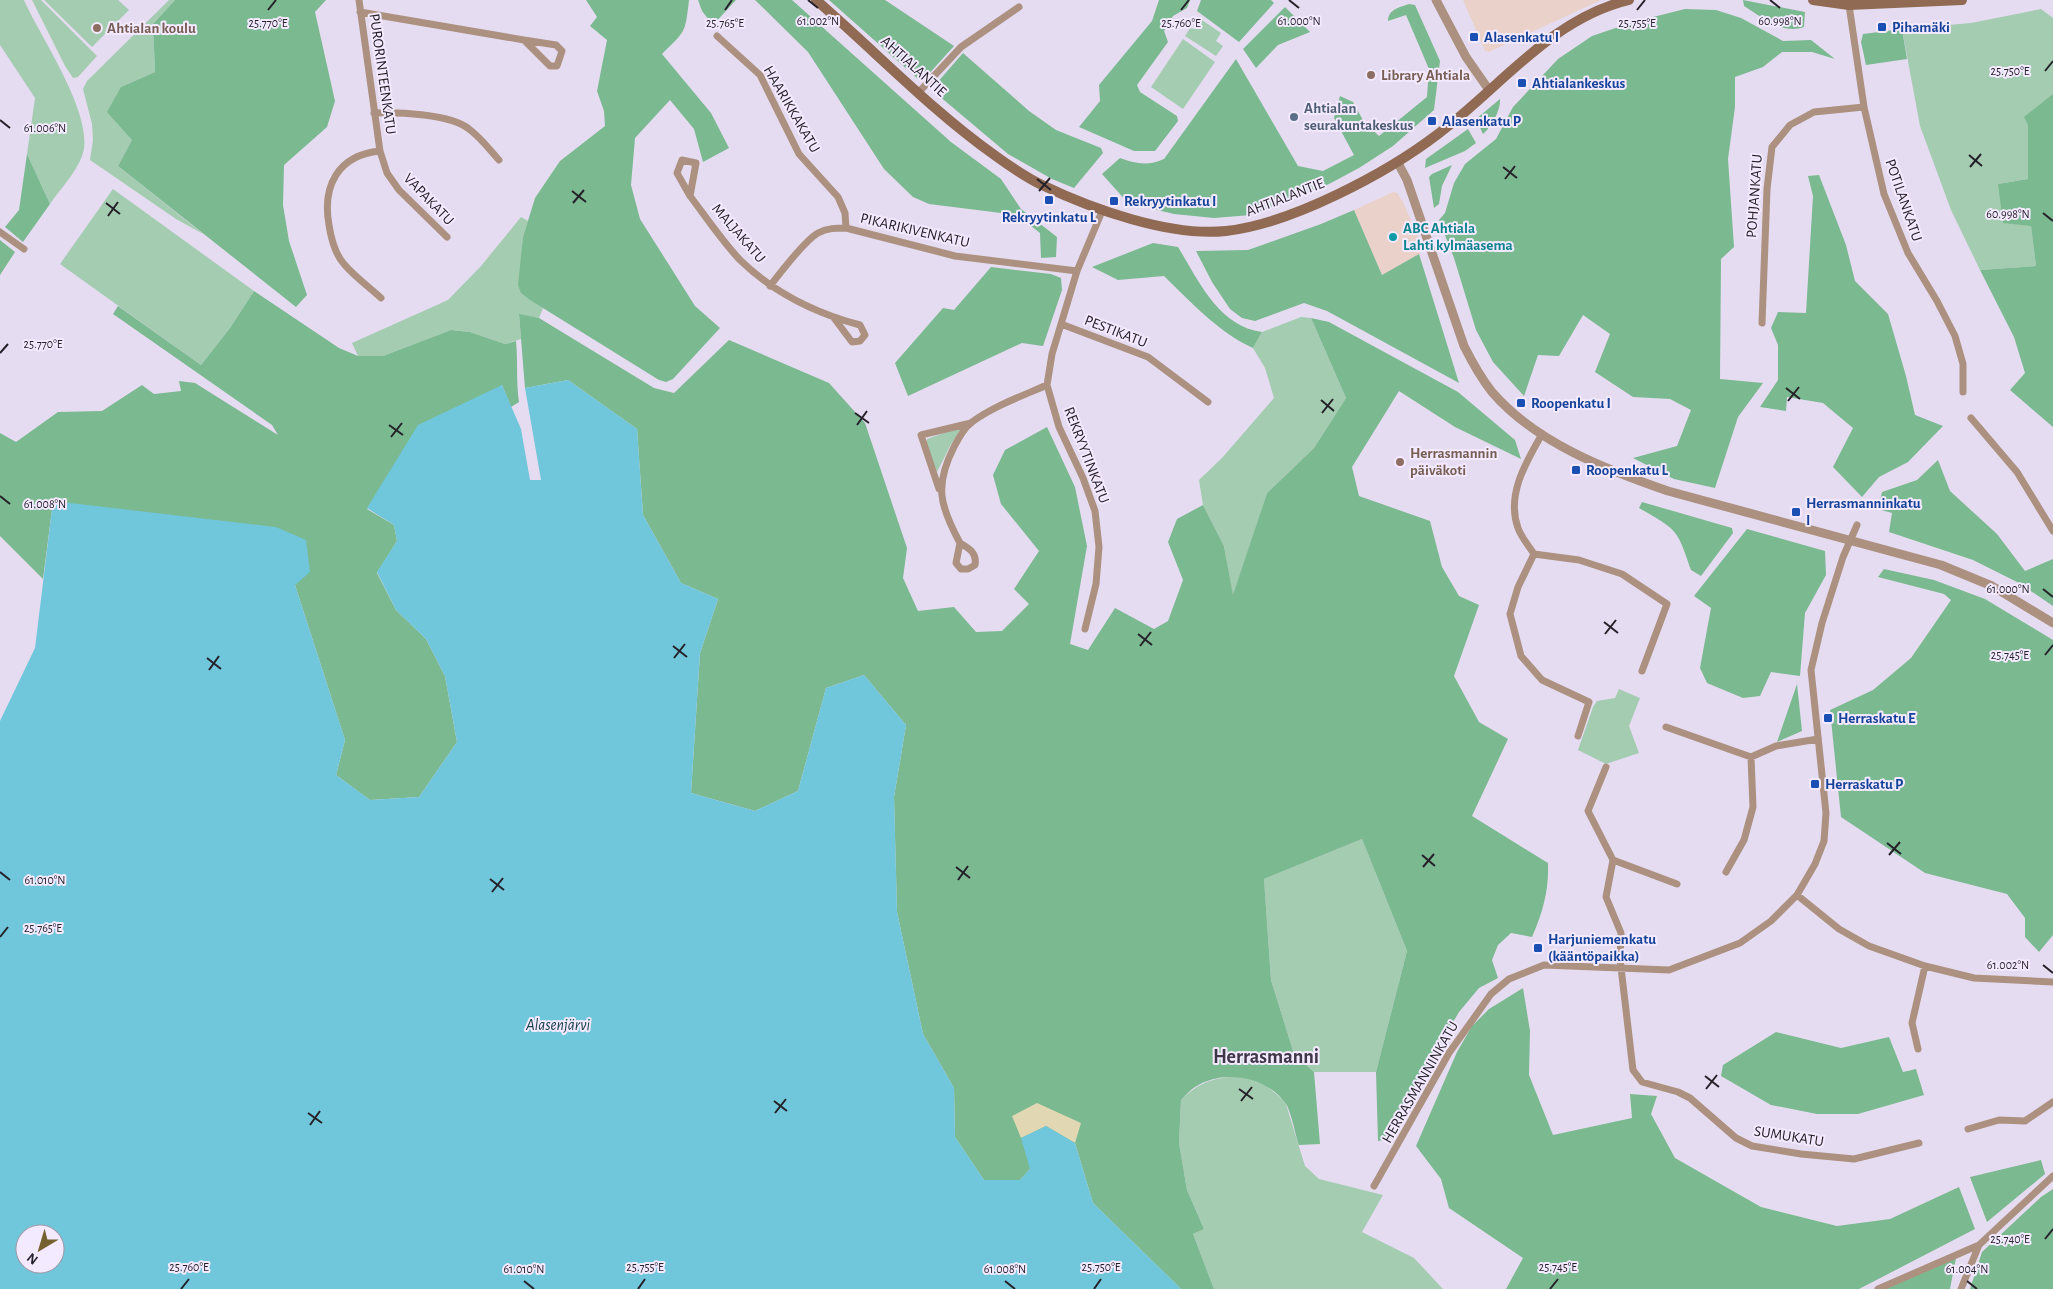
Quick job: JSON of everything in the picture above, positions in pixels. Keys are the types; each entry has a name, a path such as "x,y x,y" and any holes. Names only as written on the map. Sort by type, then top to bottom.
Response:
{"main road":[{"name":"AHTIALANTIE","path":"816,0 919,92 992,153 1040,185 1103,209 1155,224 1195,231 1225,231 1255,226 1312,205 1398,163 1441,133 1555,35 1583,18 1615,3 1629,0"},
{"path":"1813,0 1849,5 1962,0"}],"street":[{"name":"PURORINTEENKATU","path":"359,0 380,151"},
{"path":"1436,0 1466,57 1489,90"},
{"name":"POTILANKATU","path":"1849,5 1864,107 1884,194 1908,254 1937,301 1955,336 1963,364 1963,392"},
{"path":"919,92 961,47 1020,7"},
{"path":"360,12 556,45 562,51 557,66 550,66 524,40"},
{"name":"HAARIKKAKATU","path":"717,36 760,75 799,154 838,197 846,213 846,228"},
{"name":"POHJANKATU","path":"1762,323 1766,189 1772,147 1790,125 1814,112 1864,107"},
{"path":"374,113 404,112 458,122 469,128 499,160"},
{"path":"380,151 363,153 346,164 336,175 328,190 326,211 330,237 343,263 381,298"},
{"name":"VAPAKATU","path":"380,151 387,173 399,190 448,237"},
{"name":"MALJAKATU","path":"690,196 696,163 682,160 677,172 690,196 739,259 770,286 834,318"},
{"path":"1398,163 1409,188 1464,346 1477,371 1493,393 1542,434 1584,457 1629,478 1668,491 1941,565 1992,586 2053,623"},
{"name":"REKRYYTINKATU","path":"1085,629 1096,584 1099,547 1095,512 1083,478 1059,427 1047,385 1052,354 1077,271 1103,209"},
{"name":"PIKARIKIVENKATU","path":"770,286 818,233 830,228 846,228 955,256 1077,271"},
{"path":"0,232 24,249"},
{"name":"PESTIKATU","path":"1061,324 1148,357 1208,402"},
{"path":"960,543 950,524 920,435 971,423 1005,404 1047,385"},
{"path":"1971,418 2018,472 2053,530"},
{"path":"940,492 942,473 949,457 958,439 971,423"},
{"path":"1542,434 1525,467 1513,499 1518,529 1534,554 1579,560 1622,574 1667,604 1642,671"},
{"name":"HERRASMANNINKATU","path":"1374,1186 1449,1054 1491,994 1509,979 1544,965 1622,970 1669,970 1740,943 1771,921 1797,895 1815,864 1824,841 1826,814 1812,670 1822,623 1856,525"},
{"path":"1534,554 1518,587 1510,614 1522,656 1542,680 1589,702 1578,736"},
{"path":"1666,726 1751,757 1776,746 1818,739"},
{"path":"1726,872 1744,840 1753,807 1751,757"},
{"path":"1606,767 1588,812 1613,860 1606,897 1621,933 1620,959 1622,970"},
{"path":"1613,860 1677,884"},
{"path":"1797,895 1839,929 1869,946 1925,966 1974,978 2053,982"},
{"path":"1918,1049 1912,1022 1925,966"},
{"name":"SUMUKATU","path":"1622,970 1633,1070 1642,1082 1678,1092 1690,1098 1736,1138 1752,1146 1801,1154 1854,1159 1919,1143"},
{"path":"1968,1129 1999,1120 2025,1121 2053,1102"},
{"path":"1878,1289 1979,1245 2053,1176"},
{"path":"1961,1289 1979,1245"}],"shaded area":[{"path":"1463,0 1601,0 1489,52 1485,51"},
{"path":"1393,192 1397,193 1403,202 1423,248 1419,254 1382,275 1354,210"}],"green space":[{"path":"0,0 24,0 65,78 82,121 84,140 82,156 72,175 50,204 27,154 35,98 0,45"},
{"path":"32,0 41,0 97,56 78,77 73,78 65,66"},
{"name":"Ahtialan koulu","path":"44,0 118,0 129,10 92,47"},
{"path":"169,0 175,0 153,24 155,72 121,87 132,140 118,166 203,234 176,219 90,160 93,140 92,124 83,89 87,81"},
{"path":"175,0 326,0 315,12 335,101 327,127 284,165 283,205 289,241 307,295 296,307 118,166 132,140 107,112 121,87 155,72 153,24"},
{"path":"586,0 689,0 683,31 662,54 711,113 729,148 703,162 694,129 670,100 635,138 631,185 640,219 695,306 720,328 673,379 666,382 659,380 530,300 521,293 518,285 523,237 535,198 560,161 605,126 604,111 597,91 607,40 590,26 597,17"},
{"path":"698,0 736,0 713,25 702,11"},
{"path":"755,0 792,0 951,142 1001,179 1021,209 1057,237 1056,257 1041,258 1040,233 1017,215 929,204 913,197 884,169 808,52"},
{"path":"829,0 885,0 954,46 927,76 918,79"},
{"path":"1159,0 1190,0 1187,8 1173,16 1164,31 1168,42 1137,85 1140,92 1177,116 1178,121 1155,151 1134,151 1079,127 1100,101 1099,85 1152,21"},
{"path":"1201,0 1271,0 1274,3 1239,42 1197,11"},
{"path":"1743,0 1805,12 1804,27 1788,29 1772,24 1744,6"},
{"path":"1409,4 1415,5 1440,61 1434,110 1393,146 1359,168 1329,184 1251,215 1214,218 1174,214 1128,203 1102,174 1120,158 1142,163 1153,163 1164,159 1236,59 1298,166 1323,171 1354,155 1334,118 1340,96 1353,102 1364,122 1379,136 1427,97 1429,69 1406,15 1388,21 1393,11"},
{"path":"1285,7 1310,32 1278,45 1256,68 1243,49"},
{"path":"1685,9 1716,10 1741,18 1783,41 1811,40 1835,59 1812,52 1782,52 1763,67 1735,77 1735,107 1728,159 1734,247 1721,259 1720,379 1763,383 1738,417 1715,488 1674,479 1633,458 1677,446 1691,410 1670,399 1633,397 1595,372 1610,334 1583,315 1559,356 1538,355 1524,396 1493,362 1476,330 1454,258 1439,220 1445,213 1454,183 1465,164 1496,139 1513,107 1558,59 1592,36 1633,22"},
{"path":"2041,9 2053,18 2053,94 2028,125 2028,179 1998,184 2031,225 2036,266 1980,270 1951,210 1920,126 1902,29 1971,23"},
{"path":"1202,20 1221,33 1216,41 1223,46 1216,56 1185,36 1190,28 1196,29"},
{"path":"1902,29 1907,59 1866,65 1861,42 1863,34"},
{"path":"1183,39 1215,62 1183,109 1151,87"},
{"path":"963,53 1029,111 1056,130 1101,148 1103,153 1074,188 1052,179 1008,154 938,95 936,84"},
{"path":"2053,94 2053,427 2010,390 2025,373 2014,337 1980,270 2036,266 2031,226 2003,223 1998,184 2028,179 2028,125 2024,117"},
{"path":"1500,99 1495,118 1483,134 1476,119"},
{"path":"1468,129 1476,143 1465,151 1425,168 1426,159"},
{"path":"27,154 50,204 23,242 5,227 19,210"},
{"path":"1452,165 1442,186 1439,204 1434,208 1429,177"},
{"path":"1819,175 1846,245 1855,281 1888,314 1915,415 1943,426 1908,462 1879,477 1862,497 1833,467 1853,428 1823,403 1787,397 1786,411 1760,407 1778,380 1778,345 1771,328 1778,312 1806,313 1813,196 1808,176"},
{"path":"113,189 254,291 230,328 201,365 60,264"},
{"path":"1354,210 1382,275 1419,254 1459,383 1327,311 1304,303 1255,321 1242,318 1230,309 1212,282 1196,251 1248,250"},
{"path":"521,217 528,221 523,237 521,293 543,308 539,318 519,315 521,339 505,344 470,332 451,330 383,356 358,356 352,343 448,300 481,266"},
{"path":"0,240 15,252 0,275"},
{"path":"1153,243 1178,247 1211,300 1233,321 1247,328 1262,332 1253,348 1228,334 1164,276 1118,280 1092,267"},
{"path":"991,267 1051,274 1061,278 1062,290 1043,346 1022,343 908,396 895,363 943,308 954,310"},
{"path":"254,291 339,348 358,356 383,356 451,330 470,332 505,344 516,341 519,402 511,407 502,385 367,509 394,525 397,541 377,573 396,610 426,639 445,676 457,742 419,797 370,800 336,775 345,740 295,585 53,502 43,579 0,536 0,433 16,442 58,412 102,411 142,385 154,394 181,391 179,381 195,383 278,435 272,425 113,314 118,306 201,365 230,328"},
{"path":"519,314 539,318 654,388 674,393 729,340 829,383 865,423 907,548 903,578 918,611 954,607 976,632 1002,631 1029,604 1014,589 1039,551 1001,504 993,475 1005,450 1047,427 1075,487 1087,546 1070,644 1088,650 1115,608 1154,629 1168,621 1183,580 1168,542 1177,519 1203,505 1224,546 1233,595 1267,493 1314,448 1346,398 1311,318 1329,322 1458,392 1515,440 1521,459 1455,427 1399,391 1352,467 1359,496 1430,521 1442,567 1459,596 1479,605 1454,676 1479,722 1508,739 1472,816 1548,863 1545,901 1532,937 1511,933 1498,945 1492,960 1498,978 1479,988 1459,1012 1397,1118 1392,1138 1378,1141 1376,1072 1407,951 1362,839 1264,879 1271,980 1294,1054 1314,1072 1320,1144 1299,1145 1291,1116 1284,1101 1276,1092 1254,1081 1230,1077 1217,1078 1195,1087 1181,1100 1179,1143 1187,1190 1204,1229 1193,1234 1214,1289 1181,1289 1093,1203 1075,1143 1030,1169 1020,1180 984,1180 955,1137 954,1088 923,1034 897,912 894,797 906,725 864,675 826,688 798,791 755,811 691,793 700,653 718,599 681,583 643,515 637,429 568,380 525,388"},
{"path":"1301,317 1311,318 1346,398 1314,448 1267,493 1233,597 1224,546 1203,505 1199,480 1222,458 1274,398 1265,368 1253,348 1262,332"},
{"path":"955,429 960,430 937,472 927,447 927,439"},
{"path":"1938,460 1950,491 1997,534 2025,571 2053,559 2053,606 2019,583 1973,560 1889,532 1892,513 1878,509 1882,492 1917,480"},
{"path":"1642,502 1732,528 1733,533 1701,576 1691,570 1682,546 1674,532 1661,521 1639,508"},
{"path":"1747,529 1825,551 1826,575 1805,613 1800,676 1771,672 1760,696 1743,698 1707,683 1700,668 1711,608 1694,596"},
{"path":"1884,569 1934,580 1985,599 2053,640 2053,935 2039,952 2025,937 2025,918 2007,894 1925,873 1841,817 1830,710 1873,690 1911,658 1951,600 1944,594 1878,577"},
{"path":"1797,684 1802,731 1777,742"},
{"path":"1619,689 1640,698 1629,726 1639,753 1606,764 1578,750 1593,707 1597,701 1615,698"},
{"path":"1362,839 1407,951 1376,1072 1314,1072 1294,1054 1271,980 1264,879"},
{"path":"1523,988 1530,1031 1529,1075 1553,1135 1632,1118 1630,1094 1657,1096 1651,1114 1675,1158 1761,1207 1837,1226 1890,1219 1959,1187 1975,1229 1859,1289 1506,1289 1523,1258 1449,1208 1441,1179 1416,1146 1457,1052 1472,1026 1489,1009"},
{"path":"1776,1032 1841,1048 1889,1037 1903,1072 1916,1069 1924,1095 1858,1114 1817,1114 1771,1105 1721,1076 1723,1065"},
{"path":"1242,1076 1265,1085 1285,1101 1305,1166 1319,1179 1383,1195 1362,1232 1414,1258 1443,1289 1214,1289 1193,1234 1204,1229 1187,1190 1179,1143 1181,1100 1195,1088 1209,1081"},
{"path":"2041,1160 2045,1174 1987,1222 1970,1177"},
{"path":"2053,1189 2053,1289 1970,1289 1982,1252 2041,1197"},
{"path":"1956,1258 1950,1289 1885,1289"}],"sand":[{"path":"1037,1103 1081,1123 1075,1143 1046,1126 1021,1138 1012,1116"}],"water":[{"name":"Alasenjärvi","path":"568,380 637,429 643,515 681,583 718,599 700,653 691,793 755,811 798,791 826,688 864,675 906,725 894,797 897,912 923,1034 954,1088 955,1137 984,1180 1020,1180 1030,1169 1021,1138 1046,1126 1075,1143 1093,1203 1181,1289 0,1289 0,721 35,648 53,501 276,527 306,540 310,572 295,585 345,740 336,775 370,800 419,797 457,742 445,676 426,639 396,610 377,572 397,541 394,525 367,508 418,425 502,385 521,429 530,480 541,480 525,388"}],"place":[{"name":"Pihamäki","path":"1882,27"},
{"name":"Ahtialan koulu","path":"97,28"},
{"name":"Alasenkatu I","path":"1474,37"},
{"name":"Library Ahtiala","path":"1371,75"},
{"name":"Ahtialankeskus","path":"1522,83"},
{"name":"Ahtialan seurakuntakeskus","path":"1294,117"},
{"name":"Alasenkatu P","path":"1432,121"},
{"name":"Rekryytinkatu L","path":"1049,200"},
{"name":"Rekryytinkatu I","path":"1114,201"},
{"name":"ABC Ahtiala Lahti kylmäasema","path":"1393,237"},
{"name":"Roopenkatu I","path":"1521,403"},
{"name":"Herrasmannin päiväkoti","path":"1400,462"},
{"name":"Roopenkatu L","path":"1576,470"},
{"name":"Herrasmanninkatu I","path":"1796,512"},
{"name":"Herraskatu E","path":"1828,718"},
{"name":"Herraskatu P","path":"1815,784"},
{"name":"Harjuniemenkatu (kääntöpaikka)","path":"1538,948"}],"district":[{"name":"Herrasmanni","path":"1266,1056"}]}
